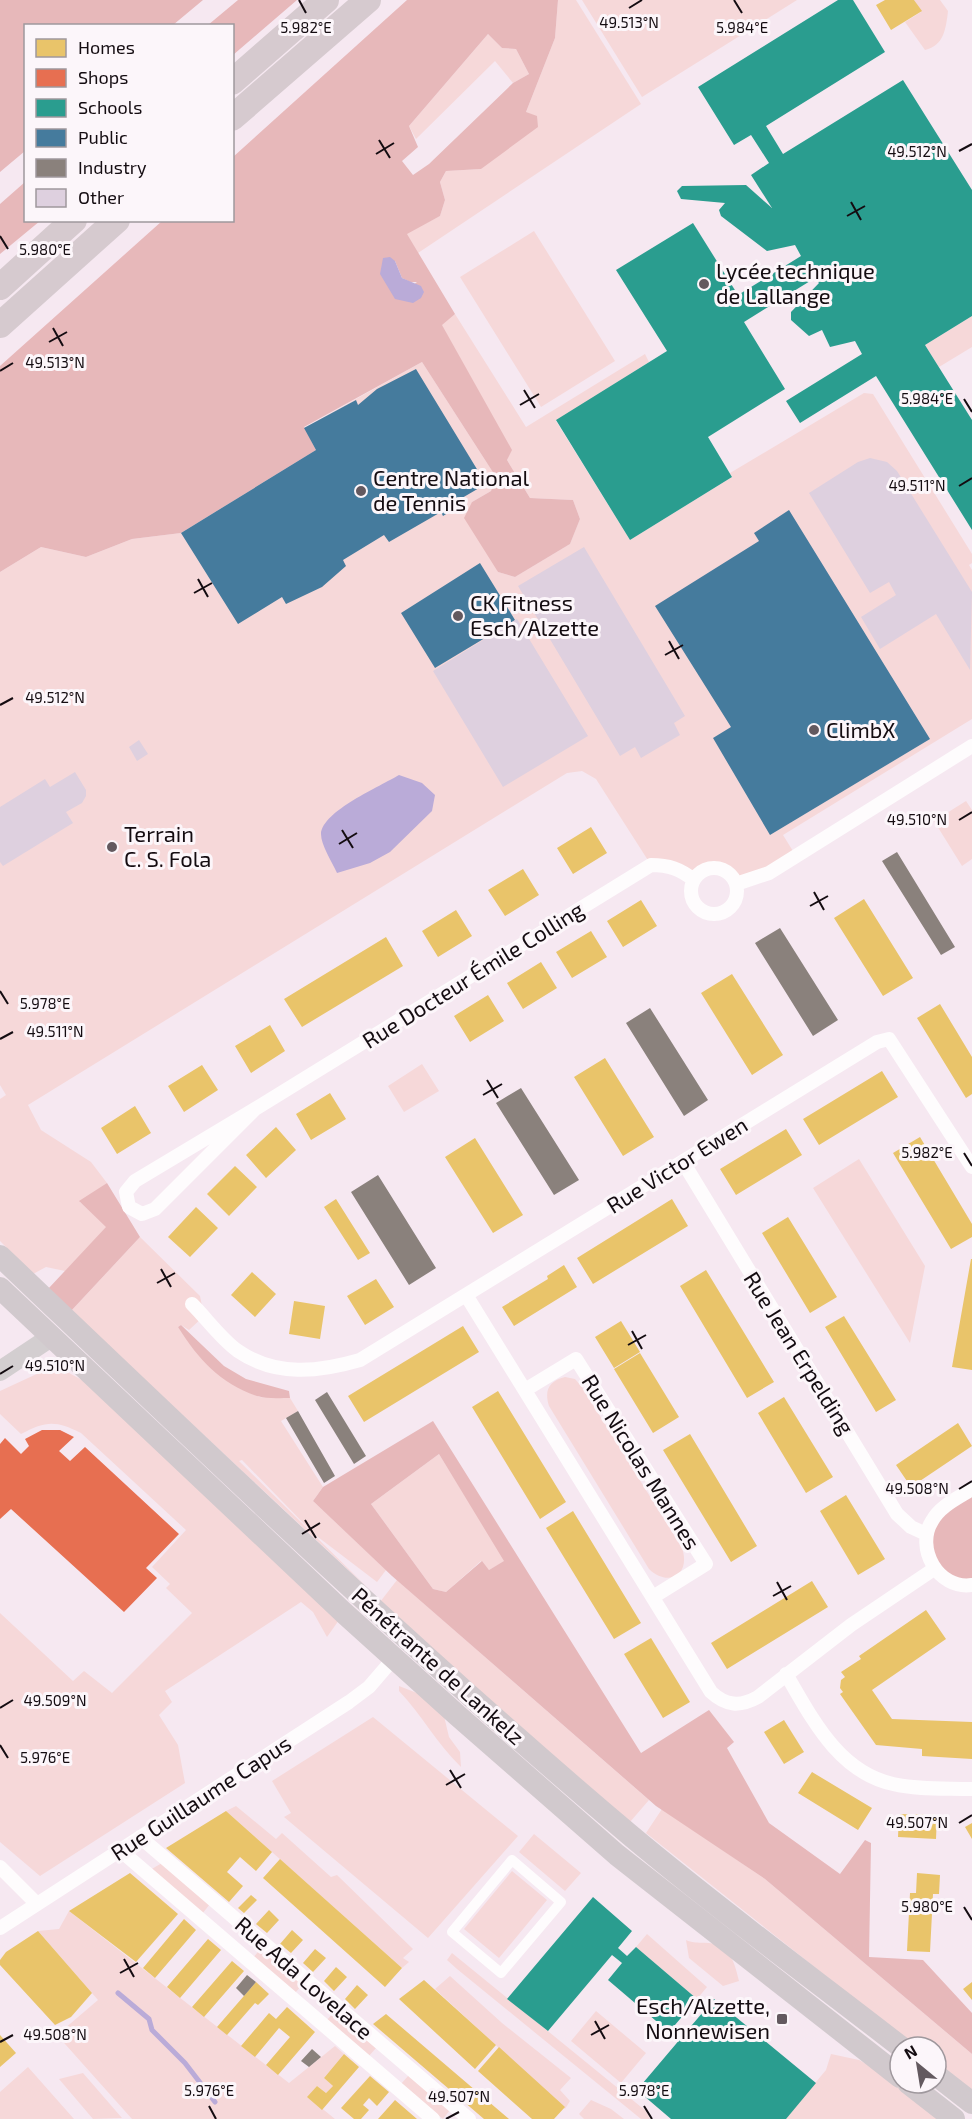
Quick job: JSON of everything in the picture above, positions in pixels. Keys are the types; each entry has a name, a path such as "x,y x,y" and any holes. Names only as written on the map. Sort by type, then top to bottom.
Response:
{"highway":[{"path":"234,80 326,0"},
{"path":"234,116 368,0"},
{"path":"0,287 72,222"},
{"path":"0,324 115,222"},
{"path":"0,276 38,252"}],"main road":[{"name":"Pénétrante de Lankelz","path":"0,1256 59,1328 617,1855 888,2068"},
{"name":"Pénétrante de Lankelz","path":"0,1288 59,1328 187,1433 401,1649 491,1714 632,1836 888,2037"},
{"path":"0,1371 59,1328"},
{"path":"948,2084 972,2103"},
{"path":"923,2095 954,2119"}],"street":[{"path":"736,884 769,873 972,746"},
{"name":"Rue Docteur Émile Colling","path":"255,1109 156,1209 142,1214 129,1207 126,1192 135,1181 651,866 665,865 682,870 694,880"},
{"path":"712,868 727,872 736,884 736,899 732,906 719,914 704,912 693,902 691,887 694,880 705,870 712,868"},
{"name":"Rue Victor Ewen","path":"192,1304 238,1350 259,1362 297,1372 328,1370 360,1360 877,1042 889,1039 972,1167"},
{"name":"Rue Jean Erpelding","path":"682,1162 897,1514 911,1527 926,1534"},
{"path":"466,1295 711,1692 720,1700 730,1704 747,1703 851,1625 934,1569"},
{"name":"Rue Nicolas Mannes","path":"525,1390 576,1359 706,1564 653,1598"},
{"path":"972,1489 938,1512 926,1534 926,1552 934,1569 948,1581 972,1585"},
{"name":"Rue Guillaume Capus","path":"0,1928 350,1702 369,1687 401,1649"},
{"path":"786,1674 818,1728 838,1754 866,1774 892,1784 972,1789"},
{"name":"Rue Ada Lovelace","path":"140,1837 469,2119"},
{"name":"Rue Ada Lovelace","path":"120,1850 434,2119"},
{"path":"512,1860 561,1902 501,1973 452,1932 512,1860"},
{"path":"0,1867 37,1904"}],"shaded area":[{"path":"0,0 203,0 174,24 24,24 24,152 0,172"},
{"path":"238,0 297,0 234,54 234,24 209,24"},
{"path":"407,0 558,0 555,38 526,112 537,116 538,127 481,169 446,171 440,182 445,200 440,216 407,234 455,314 442,325 512,450 507,460 530,498 573,500 580,519 570,544 515,577 498,572 464,518 472,502 491,491 496,477 422,362 304,427 316,450 181,533 132,539 86,557 41,547 0,572 0,366 161,222 234,222 234,156","holes":["488,34 502,48 516,49 529,74 513,83 429,164 413,175 402,161 418,147 409,126","395,261 402,278 410,282 417,282 395,299"]},
{"path":"558,0 576,0 641,104 418,253 406,233 440,216 445,200 440,182 446,171 481,169 526,112 555,38"},
{"path":"582,0 797,0 642,97"},
{"path":"914,0 940,0 948,11 943,35 936,45 925,50 905,22 921,12"},
{"path":"488,34 502,48 516,49 529,74 513,83 495,61 416,139 409,126"},
{"path":"24,183 24,222 39,222 0,254 0,204"},
{"path":"534,231 615,361 541,407 460,277"},
{"path":"390,257 395,261 402,278 421,286 424,292 421,298 413,303 395,299 380,274 383,258"},
{"path":"455,314 526,427 645,354 649,362 556,421 630,540 732,477 730,473 864,393 873,394 972,554 972,563 969,565 972,570 972,719 783,835 796,856 736,884 722,870 705,871 694,880 651,865 596,779 582,771 567,773 28,1105 41,1130 91,1162 107,1183 80,1202 107,1227 65,1271 46,1267 33,1274 0,1241 0,1099 6,1095 0,1085 0,572 41,547 86,557 132,539 181,533 315,450 304,428 422,362 496,477 491,491 472,502 498,572 515,577 570,544 580,519 573,500 530,498 507,460 511,450 441,324"},
{"path":"972,316 972,347 939,367 925,345"},
{"path":"399,775 422,783 435,795 432,811 390,852 370,863 337,873 323,843 321,834 324,825 341,808"},
{"path":"966,801 972,810 972,859 962,866 934,821"},
{"path":"422,1064 439,1091 404,1112 388,1086"},
{"path":"859,1159 925,1266 910,1343 813,1188"},
{"path":"107,1183 140,1237 71,1311 48,1289 106,1227 79,1201"},
{"path":"140,1237 200,1296 204,1316 189,1330 181,1325 178,1327 259,1397 290,1398 298,1411 281,1421 323,1487 313,1501 386,1570 377,1582 314,1534 242,1460 239,1461 371,1591 71,1311"},
{"path":"181,1325 224,1366 246,1379 289,1391 290,1398 261,1397 232,1385 202,1360 178,1327"},
{"path":"60,1368 91,1385 339,1620 327,1637 313,1612 301,1602 165,1691 172,1702 159,1715 178,1745 185,1783 40,1876 0,1842 0,1613 73,1681 84,1671 112,1693 192,1613 166,1588 170,1584 152,1567 186,1530 81,1433 64,1426 51,1424 21,1434 0,1414 0,1391 41,1372"},
{"path":"565,1377 575,1379 582,1387 682,1548 684,1557 681,1571 671,1578 657,1575 649,1569 549,1406 547,1395 549,1387 555,1381"},
{"path":"433,1421 641,1753 709,1710 734,1742 727,1748 769,1823 840,1874 865,1840 871,1843 869,1957 923,1960 972,2013 972,2054 765,1879 656,1806 392,1576 313,1501 323,1487","holes":["439,1454 504,1561 489,1570 482,1561 446,1592 433,1589 371,1504"]},
{"path":"439,1454 505,1561 489,1570 481,1561 446,1592 433,1589 371,1504"},
{"path":"972,1489 972,1585 934,1569 930,1522"},
{"path":"397,1580 649,1800 630,1822 510,1719 380,1602"},
{"path":"399,1686 422,1695 444,1716 449,1737 460,1752 461,1767 399,1691"},
{"path":"373,1717 518,1836 428,1938 284,1817 291,1813 272,1781"},
{"path":"236,1806 276,1839 282,1833 331,1877 337,1875 413,1949 403,1958 409,1962 402,1968 226,1811"},
{"path":"662,1809 765,1879 972,2054 972,2092 948,2073 948,2035 900,2035 646,1833"},
{"path":"534,1834 581,1873 565,1891 519,1852"},
{"path":"162,1863 210,1904 202,1914 150,1870"},
{"path":"512,1871 547,1900 499,1958 464,1929"},
{"path":"69,1911 289,2083 335,2046 344,2054 324,2078 333,2086 326,2093 317,2086 308,2097 335,2119 132,2119 57,2035 98,2000 38,1931 59,1929"},
{"path":"647,1934 707,1987 697,1999 636,1947"},
{"path":"686,1940 722,1947 733,1962 739,1981 723,1986 689,1958"},
{"path":"261,1948 303,1984 294,1994 253,1958"},
{"path":"452,1953 646,2111 650,2119 641,2119 457,1969 447,1960"},
{"path":"450,1976 502,2023 571,2078 560,2090 570,2101 565,2109 435,1989"},
{"path":"335,2011 377,2047 368,2057 326,2021"},
{"path":"596,2011 646,2053 621,2083 571,2041"},
{"path":"831,2054 859,2060 888,2078 888,2095 910,2095 940,2119 785,2119 826,2070"},
{"path":"28,2067 74,2119 0,2119 0,2092"},
{"path":"83,2073 122,2118 93,2119 59,2079"},
{"path":"409,2075 450,2110 443,2119 400,2085"},
{"path":"591,2100 611,2109 624,2119 584,2119 579,2114"}],"building: Homes":[{"path":"885,0 914,0 922,11 891,30 876,5"},
{"path":"591,827 607,853 573,874 557,848"},
{"path":"523,869 539,895 505,916 488,890"},
{"path":"864,899 913,978 883,996 834,918"},
{"path":"641,900 657,926 623,947 607,921"},
{"path":"456,910 472,936 438,957 422,931"},
{"path":"591,931 607,957 572,978 556,952"},
{"path":"386,937 403,966 302,1027 284,999"},
{"path":"541,962 557,988 523,1009 507,983"},
{"path":"732,974 783,1055 752,1075 701,993"},
{"path":"488,995 504,1021 470,1042 454,1016"},
{"path":"940,1004 972,1057 972,1094 966,1098 917,1018"},
{"path":"270,1025 285,1051 251,1073 235,1046"},
{"path":"605,1058 654,1137 623,1156 574,1077"},
{"path":"202,1065 218,1090 184,1112 168,1086"},
{"path":"882,1071 898,1097 819,1145 803,1119"},
{"path":"330,1093 346,1119 311,1140 296,1114"},
{"path":"135,1106 151,1133 117,1154 101,1128"},
{"path":"276,1127 296,1150 266,1178 246,1155"},
{"path":"786,1129 802,1155 736,1195 720,1169"},
{"path":"920,1137 972,1224 972,1237 951,1249 893,1153"},
{"path":"475,1138 523,1215 493,1233 445,1157"},
{"path":"235,1166 257,1187 229,1216 207,1194"},
{"path":"336,1199 370,1253 358,1260 324,1207"},
{"path":"672,1199 688,1226 593,1284 577,1258"},
{"path":"196,1207 218,1228 190,1257 168,1237"},
{"path":"788,1217 837,1297 810,1313 762,1233"},
{"path":"972,1259 972,1370 952,1367"},
{"path":"564,1265 577,1287 514,1326 502,1307 548,1279 547,1276"},
{"path":"706,1270 774,1382 747,1398 680,1286"},
{"path":"252,1272 276,1294 255,1317 231,1295"},
{"path":"376,1279 394,1307 365,1325 347,1296"},
{"path":"294,1301 325,1306 320,1339 289,1334"},
{"path":"844,1316 896,1400 876,1412 825,1327"},
{"path":"621,1321 640,1352 614,1368 595,1337"},
{"path":"463,1326 479,1352 364,1422 348,1396"},
{"path":"640,1353 679,1417 653,1433 614,1369"},
{"path":"498,1391 566,1502 540,1519 472,1407"},
{"path":"784,1397 833,1477 806,1493 758,1413"},
{"path":"958,1423 972,1446 911,1487 896,1465"},
{"path":"690,1434 757,1546 731,1562 663,1450"},
{"path":"846,1495 885,1559 858,1575 820,1511"},
{"path":"573,1511 641,1623 614,1639 546,1528"},
{"path":"812,1581 828,1607 727,1669 711,1643"},
{"path":"926,1610 946,1639 872,1690 892,1719 972,1722 972,1759 922,1756 922,1749 876,1745 840,1694 843,1692 840,1688 841,1680 845,1677 841,1672 861,1659 859,1656"},
{"path":"651,1638 690,1702 663,1718 624,1654"},
{"path":"784,1720 804,1752 784,1764 764,1732"},
{"path":"812,1772 872,1808 858,1830 798,1793"},
{"path":"226,1811 272,1852 256,1871 240,1857 227,1872 243,1886 229,1902 166,1848"},
{"path":"899,1814 937,1815 936,1839 898,1837"},
{"path":"972,1823 972,1839 965,1827"},
{"path":"280,1859 402,1968 385,1987 263,1878"},
{"path":"130,1873 178,1914 136,1962 69,1911"},
{"path":"917,1873 940,1875 939,1894 933,1894 930,1952 907,1951 910,1893 916,1893"},
{"path":"251,1895 257,1900 244,1913 238,1908"},
{"path":"269,1910 279,1920 267,1933 256,1924"},
{"path":"184,1919 196,1930 155,1978 143,1968"},
{"path":"292,1930 303,1940 291,1953 280,1944"},
{"path":"38,1931 92,1993 71,2017 55,2025 0,1965 0,1960 6,1952"},
{"path":"208,1939 221,1950 180,1998 167,1987"},
{"path":"315,1949 326,1958 313,1972 303,1963"},
{"path":"232,1961 244,1971 204,2017 192,2007"},
{"path":"336,1967 347,1977 334,1991 324,1981"},
{"path":"424,1980 496,2045 475,2069 399,1999"},
{"path":"256,1982 269,1994 258,2005 255,2003 227,2035 217,2027"},
{"path":"972,1982 972,2000 963,1989"},
{"path":"357,1985 368,1995 355,2009 345,1999"},
{"path":"287,2007 315,2032 278,2075 266,2065 290,2037 279,2028 255,2057 241,2046 269,2013 276,2019"},
{"path":"386,2014 509,2119 484,2119 373,2024"},
{"path":"0,2035 16,2053 0,2067"},
{"path":"499,2047 565,2107 554,2119 532,2119 478,2071"},
{"path":"344,2054 359,2067 322,2110 307,2097 317,2086 326,2093 333,2086 324,2078"},
{"path":"370,2076 389,2092 377,2106 369,2098 363,2105 369,2110 361,2119 354,2119 341,2108"},
{"path":"395,2100 417,2119 378,2119"}],"building: Shops":[{"path":"42,1430 60,1430 74,1437 59,1451 70,1461 85,1447 179,1534 146,1568 157,1578 124,1612 11,1509 0,1519 0,1444 5,1438 21,1454 29,1446 25,1439"}],"building: Schools":[{"path":"838,0 853,0 885,52 766,126 783,154 903,80 972,190 972,316 925,345 972,420 972,530 876,376 800,423 786,401 862,354 855,341 830,347 822,330 809,336 791,320 791,312 819,283 815,278 744,322 785,389 708,437 732,477 630,540 556,420 667,351 616,270 693,223 738,295 801,256 795,245 767,251 721,216 719,210 725,203 681,199 677,191 682,186 746,185 772,208 751,175 769,163 751,135 734,145 698,87"},
{"path":"593,1897 632,1931 618,1948 627,1956 636,1947 697,1999 669,2032 608,1980 622,1963 612,1955 548,2031 507,1999"},
{"path":"714,1999 816,2083 786,2119 671,2119 637,2090"}],"building: Public":[{"name":"Centre National de Tennis","path":"416,369 486,484 462,498 465,502 443,516 441,512 389,542 384,535 343,560 346,566 322,587 286,604 282,597 238,624 181,533 316,450 304,428 356,400 358,405 377,389"},
{"path":"789,510 930,739 770,835 713,738 731,727 655,606 759,541 754,533"},
{"name":"CK Fitness Esch/Alzette","path":"480,563 515,620 435,668 401,613"}],"building: Industry":[{"path":"897,852 955,947 941,955 882,861"},
{"path":"780,928 838,1020 813,1036 755,943"},
{"path":"650,1008 708,1100 684,1116 626,1023"},
{"path":"521,1088 579,1180 554,1195 496,1103"},
{"path":"378,1175 436,1268 409,1285 351,1192"},
{"path":"327,1392 366,1456 354,1464 315,1400"},
{"path":"298,1411 335,1476 324,1483 286,1418"},
{"path":"247,1975 256,1982 244,1996 236,1988"},
{"path":"312,2049 321,2057 309,2067 301,2061"}],"building: Other":[{"path":"870,458 887,462 897,471 972,592 970,670 936,614 880,649 861,617 896,595 889,582 870,593 809,493 858,462"},
{"path":"584,547 685,716 674,723 680,735 641,758 635,747 620,756 518,586"},
{"path":"517,619 588,736 503,787 433,671"},
{"path":"139,740 148,754 137,761 129,747"},
{"path":"75,772 86,790 86,796 82,803 66,812 73,823 3,866 0,862 0,807 45,779 50,787"}],"waterway":[{"path":"118,1993 149,2019 152,2030 185,2063 215,2102"}],"place":[{"name":"Lycée technique de Lallange","path":"704,284"},
{"name":"Centre National de Tennis","path":"361,491"},
{"name":"CK Fitness Esch/Alzette","path":"458,616"},
{"name":"ClimbX","path":"814,730"},
{"name":"Terrain C. S. Fola","path":"112,847"},
{"name":"Esch/Alzette, Nonnewisen","path":"782,2019"}]}
